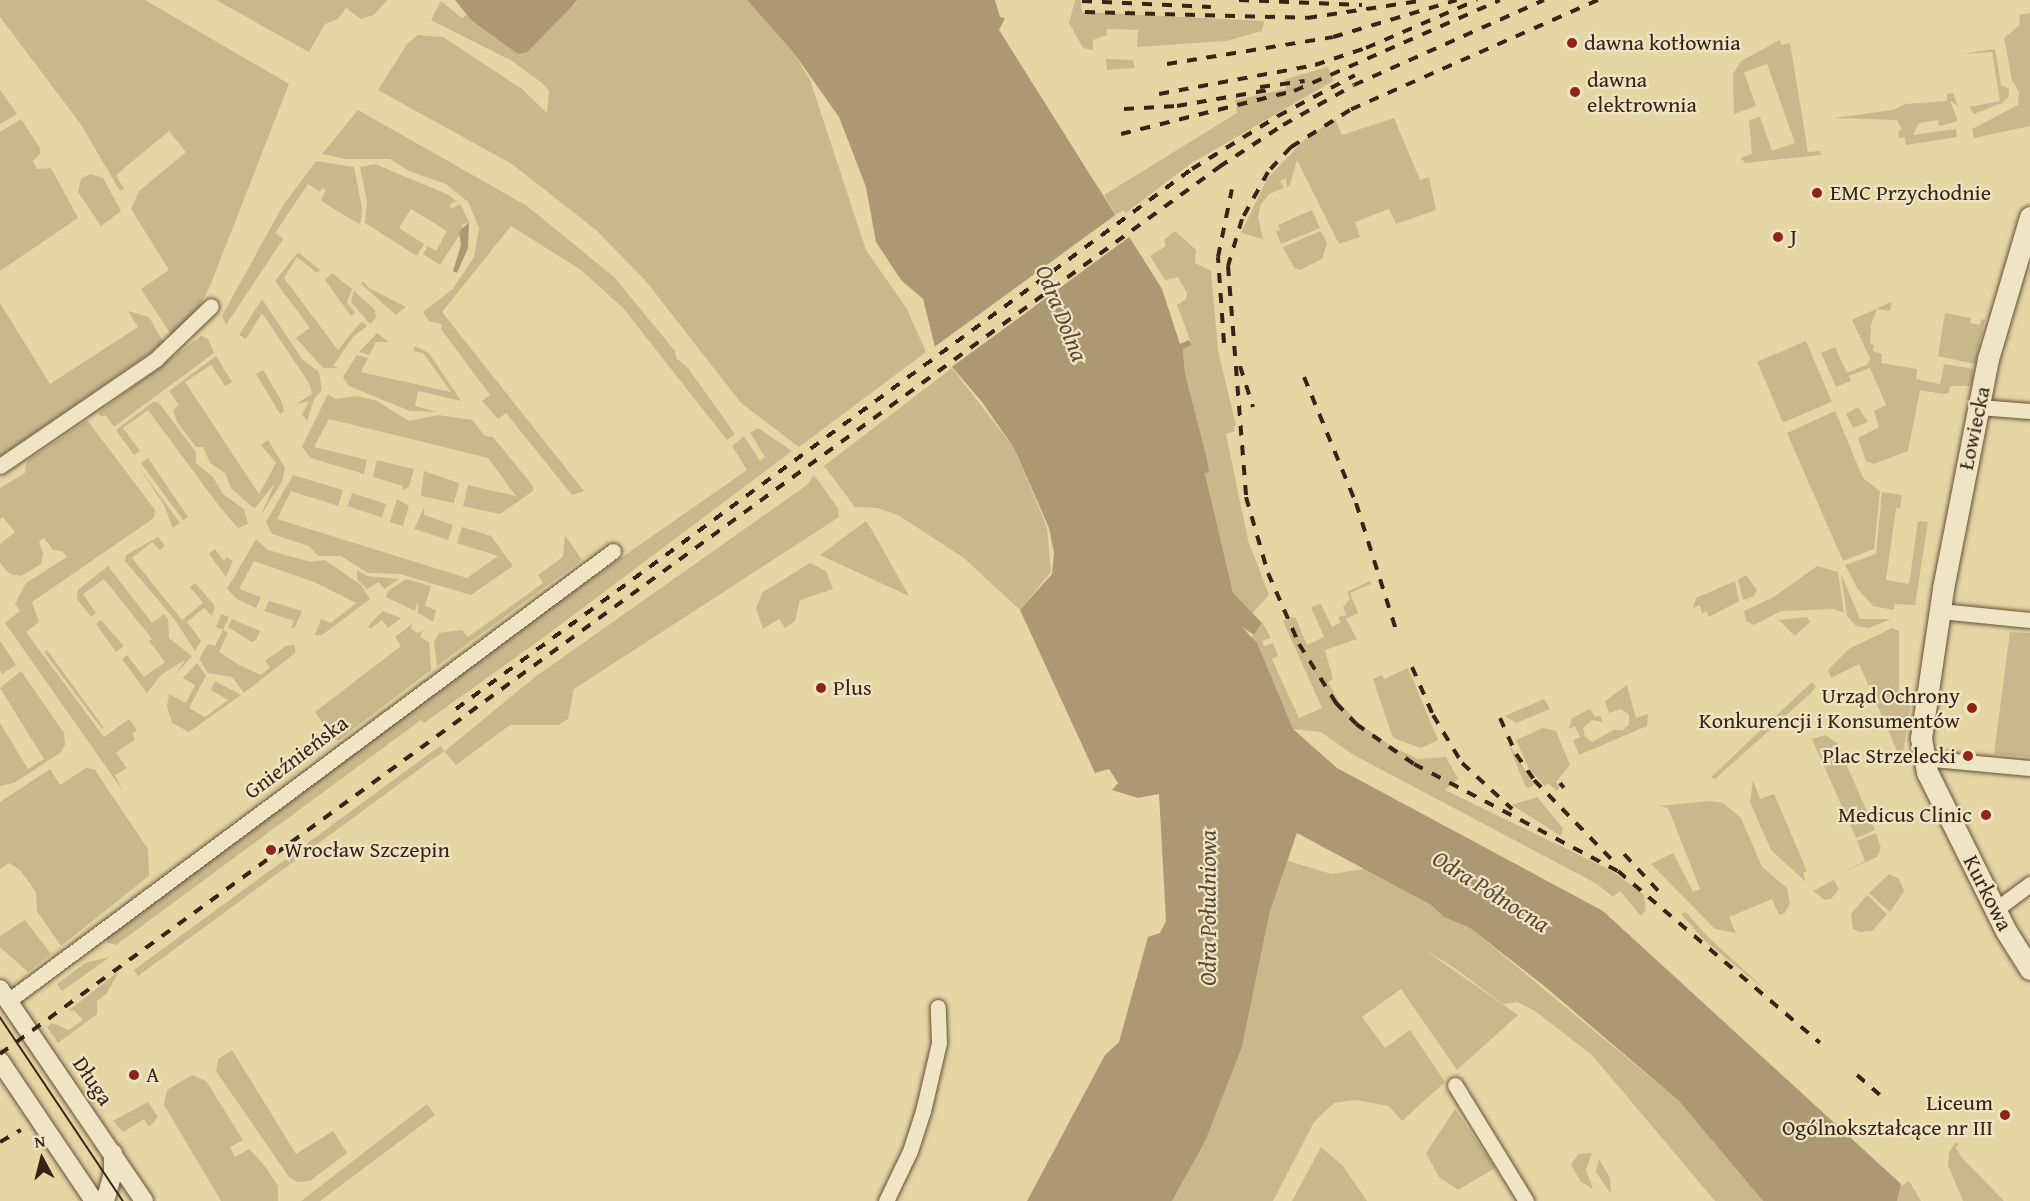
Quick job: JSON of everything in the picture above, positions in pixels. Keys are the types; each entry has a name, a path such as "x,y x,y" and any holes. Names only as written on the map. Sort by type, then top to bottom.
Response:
{"main road":[{"name":"Łowiecka","path":"1934,643 1988,359 2030,217"},
{"name":"Kurkowa","path":"1934,643 1923,712 1922,758 1995,910 2030,969"}],"street":[{"path":"0,466 156,359 211,306"},
{"path":"1979,407 2030,411"},
{"name":"Gnieźnieńska","path":"4,995 613,551"},
{"path":"1940,611 2030,620"},
{"path":"1922,758 2030,768"},
{"path":"1995,910 2030,884"},
{"name":"Długa","path":"4,995 144,1201"},
{"path":"886,1201 910,1151 923,1111 939,1043 939,1007"},
{"path":"0,1061 94,1201"},
{"path":"1455,1085 1526,1201"},
{"path":"105,1201 113,1173 112,1153"}],"shaded area":[{"path":"0,0 145,0 289,84 210,286 196,314 172,336 141,289 169,270 131,209 139,191 186,152 169,131 116,175 124,189 120,191 80,123 0,17"},
{"path":"216,0 387,0 374,15 361,19 346,8 338,19 325,24 309,52"},
{"path":"578,0 747,0 793,52 810,80 866,250 907,309 926,352 799,447 741,403 645,280 596,230 512,164 378,90 407,44 418,35 443,37 522,89 547,113 549,91 542,83 512,61 431,20 441,1 462,18 466,15 491,33 575,5"},
{"path":"1075,0 1081,0 1082,12 1264,21 1262,31 1226,41 1137,47 1138,30 1107,29 1107,35 1093,40 1093,50 1083,48 1069,23"},
{"path":"2030,13 2030,126 1974,138 1972,129 2018,105 2019,92 2012,80 2004,38 2020,25 2019,15"},
{"path":"1780,40 1781,45 1790,43 1808,152 1820,151 1821,155 1745,163 1741,158 1752,154 1749,120 1760,117 1772,151 1795,143 1767,64 1744,72 1756,106 1734,114 1733,74 1741,61"},
{"path":"1995,49 2001,85 2009,89 2009,96 2002,103 1974,114 1969,107 2000,101 1992,52 1961,54"},
{"path":"1106,59 1133,60 1135,68 1107,70"},
{"path":"1328,67 1333,81 1190,164 1126,213 1123,210 1116,215 1104,195 1237,113 1235,100 1286,89 1285,79"},
{"path":"0,90 17,114 0,124"},
{"path":"1953,93 1958,106 1950,101 1958,121 1939,126 1938,120 1919,123 1913,135 1956,129 1957,137 1906,145 1905,137 1899,138 1898,131 1902,130 1897,120 1834,118 1893,110 1905,104 1947,101 1947,94"},
{"path":"358,110 527,206 614,277 675,351 676,358 688,368 735,434 727,440 623,308 581,270 511,226 442,312 584,491 572,495 506,413 498,419 482,401 490,395 441,329 442,324 429,321 423,312 453,289 474,257 479,228 468,202 446,184 409,171 390,159 346,159 322,154"},
{"path":"1394,118 1420,180 1429,177 1436,210 1396,224 1389,209 1355,222 1360,237 1339,244 1297,160 1290,185 1287,187 1286,178 1280,181 1284,188 1269,194 1261,204 1258,217 1263,239 1241,233 1267,179 1306,138 1335,119 1342,135"},
{"path":"21,119 40,148 40,154 33,161 37,169 51,168 78,218 0,271 0,132"},
{"path":"316,161 354,167 362,208 361,221 359,224 321,201 326,190 322,188 320,192 308,184 275,233 283,239 226,325 222,316 282,207"},
{"path":"375,164 449,195 456,201 449,205 452,209 459,204 462,207 469,222 461,225 464,228 440,265 423,254 428,246 436,251 447,231 411,209 399,228 424,244 417,256 365,223 367,202 360,167"},
{"path":"90,174 103,178 121,211 101,226 78,192 81,179"},
{"path":"1312,210 1320,228 1281,244 1276,231 1280,230 1278,225"},
{"path":"1175,231 1196,250 1195,263 1211,271 1218,350 1236,426 1233,426 1235,431 1226,434 1248,540 1269,595 1251,615 1233,593 1205,472 1207,459 1185,372 1183,349 1192,345 1177,305 1186,299 1187,293 1178,277 1165,280 1150,256 1166,246 1164,240"},
{"path":"1321,231 1327,243 1322,259 1300,270 1294,268 1283,247"},
{"path":"298,252 320,270 317,273 297,257 284,278 338,350 358,325 362,322 367,326 353,337 333,366 339,368 323,368 296,338 310,328 275,281"},
{"path":"332,273 352,289 347,302 355,313 351,316 325,280"},
{"path":"363,281 369,288 406,307 396,315 361,284"},
{"path":"354,291 375,310 376,318 370,324 351,302"},
{"path":"262,299 302,359 319,372 322,390 314,399 307,421 302,414 309,401 296,404 312,394 309,383 262,313 246,339 239,335"},
{"path":"1891,302 1890,311 1877,309 1871,325 1870,344 1874,345 1873,351 1882,354 1881,363 1917,369 1916,379 1940,384 1944,364 1974,369 1971,386 1950,386 1949,393 1943,394 1920,390 1908,451 1874,464 1866,461 1858,438 1879,427 1874,411 1886,405 1870,368 1849,376 1851,381 1836,387 1821,353 1835,347 1847,373 1868,364 1870,358 1852,320"},
{"path":"0,303 50,384 138,327 128,311 149,317 164,343 0,457"},
{"path":"1945,313 1971,318 1970,323 1980,325 1981,319 1985,320 1975,364 1938,356"},
{"path":"377,333 389,342 376,342 369,355 359,352"},
{"path":"201,336 208,339 214,353 114,427 106,416 98,413"},
{"path":"1806,341 1832,402 1783,422 1757,362"},
{"path":"415,346 429,353 461,401 418,391 415,406 437,412 410,411 349,386 343,377 357,355 368,358 361,372 451,392 423,353 413,351"},
{"path":"216,356 232,382 225,386 211,365 185,382 259,494 276,463 261,445 268,440 285,468 282,482 261,515 275,483 255,508 251,506 231,488 225,473 210,463 203,447 196,447 177,422 173,410 179,405 169,391"},
{"path":"952,368 1014,448 1047,527 1051,572 1020,610 964,558 898,515 877,508 855,507 824,466"},
{"path":"263,370 281,400 284,411 280,414 256,374"},
{"path":"328,394 335,399 358,396 377,401 409,421 438,415 472,420 485,436 493,437 533,486 533,491 500,514 463,506 468,485 516,496 488,458 329,419 314,447 367,460 364,474 311,458 302,447"},
{"path":"153,402 158,402 196,452 196,463 213,477 223,494 244,509 248,524 238,528 148,410 123,428 140,451 134,455 116,430"},
{"path":"1858,407 1868,422 1853,428 1846,414"},
{"path":"1835,411 1863,478 1880,491 1874,549 1843,561 1787,433"},
{"path":"87,420 155,510 154,518 32,602 39,622 26,632 104,737 129,719 137,730 132,734 135,739 116,753 127,768 115,775 123,791 5,623 20,611 15,604 26,583 67,557 62,551 53,550 44,538 39,541 43,553 41,564 21,576 10,574 0,563 0,544 15,532 3,517 0,519 0,488 25,473 27,461"},
{"path":"758,428 792,451 540,640 424,723 421,720 116,945 108,943 104,938 519,629 747,470 732,446 744,436 760,461 765,457 750,433"},
{"path":"148,458 188,517 183,520 141,463"},
{"path":"377,460 414,469 409,487 402,490 403,486 373,477"},
{"path":"138,466 180,523 173,528 164,505"},
{"path":"424,471 459,483 454,503 421,496"},
{"path":"293,475 343,490 338,506 291,491 277,519 467,578 498,556 457,543 462,527 491,536 513,566 471,595 400,574 368,573 341,556 318,556 309,546 272,534 266,522"},
{"path":"814,475 838,508 839,517 574,689 568,719 558,725 510,725 456,765 444,751 138,976 134,970 440,746 445,751 535,677 807,485"},
{"path":"1882,492 1902,495 1900,508 1896,508 1886,580 1909,584 1918,521 1928,522 1915,605 1895,604 1894,610 1873,606 1857,588 1845,565 1876,554"},
{"path":"352,493 386,504 382,517 348,506"},
{"path":"397,499 409,506 403,526 390,522"},
{"path":"424,508 424,515 453,525 448,540 414,529"},
{"path":"866,521 872,530 909,596 820,555"},
{"path":"565,535 582,560 437,666 434,642 439,633 462,630 468,637 543,583 538,575 563,557"},
{"path":"158,537 165,546 160,550 152,542 132,558 182,620 203,603 190,587 195,583 215,606 212,616 204,608 187,622 201,641 195,651 175,620 125,561 126,555"},
{"path":"256,539 268,550 311,562 325,560 361,585 370,599 322,635 315,635 321,619 331,623 356,603 314,582 254,561 239,589 261,597 256,608 237,599 227,589"},
{"path":"215,549 224,561 226,557 233,561 226,577 209,554"},
{"path":"810,563 826,571 833,589 800,600 795,621 785,628 779,619 763,629 756,608 763,592"},
{"path":"108,566 152,623 164,614 168,619 169,638 192,656 175,675 185,660 162,674 147,693 122,659 127,655 144,677 165,662 149,641 152,639 104,579 83,594 96,613 91,617 77,599 78,590"},
{"path":"1817,566 1838,572 1844,613 1834,609 1781,611 1754,625 1746,621 1744,611 1774,597"},
{"path":"357,570 367,576 399,579 384,589 379,582 367,589 357,579"},
{"path":"1841,574 1860,619 1891,619 1869,628 1856,626 1847,616"},
{"path":"1746,575 1757,590 1754,596 1743,600 1738,580"},
{"path":"406,579 431,586 425,606 436,610 433,622 418,613 418,602 415,611 386,597 388,591"},
{"path":"1370,581 1371,584 1350,593 1358,613 1346,619 1357,639 1325,650 1333,679 1328,682 1340,703 1361,725 1391,746 1417,759 1446,757 1458,779 1445,790 1612,871 1644,895 1646,910 1641,916 1620,891 1613,897 1597,884 1352,754 1321,732 1293,729 1251,638 1263,623 1271,638 1262,641 1264,646 1273,643 1278,656 1272,659 1299,718 1322,708 1283,621 1295,617 1307,645 1324,637 1311,607 1321,604 1332,627 1341,622 1338,617 1346,615 1343,607 1350,599 1347,592"},
{"path":"1735,581 1739,601 1709,617 1706,611 1702,614 1700,605 1693,608 1696,598"},
{"path":"269,601 302,611 295,627 291,628 294,621 264,611"},
{"path":"383,611 401,618 388,628 382,620 370,629 368,626"},
{"path":"221,614 229,617 223,630 216,627"},
{"path":"1807,617 1810,622 1795,636 1779,620"},
{"path":"232,619 260,631 256,640 252,642 228,627"},
{"path":"101,620 124,646 116,652 96,624"},
{"path":"412,624 411,629 418,633 423,630 420,637 429,642 431,670 339,740 335,740 315,712 401,646 395,637"},
{"path":"1892,628 1899,631 1899,697 1912,696 1903,752 1899,755 1859,664 1831,678 1828,670 1849,649"},
{"path":"223,630 228,633 219,652 261,675 270,667 265,661 286,646 295,645 295,653 244,693 232,677 208,673 199,659 208,644 215,646"},
{"path":"2010,632 2030,633 2030,757 1994,754"},
{"path":"0,641 16,665 2,674 0,670"},
{"path":"47,650 104,728 102,729 44,652"},
{"path":"197,663 206,676 189,708 205,717 228,700 211,690 215,681 241,695 189,732 172,723 167,706 169,694 186,703 195,685 183,678"},
{"path":"1408,668 1438,740 1421,748 1393,738 1373,679 1382,675 1384,679"},
{"path":"21,671 64,733 65,745 60,753 14,783 0,786 0,723 28,769 44,759 0,688"},
{"path":"1812,682 1816,686 1812,692 1715,779 1711,777"},
{"path":"1627,685 1636,718 1648,714 1647,726 1579,755 1573,740 1580,737 1575,726 1569,729 1572,718 1590,709 1595,717 1600,716 1603,722 1592,720 1583,728 1585,737 1592,742 1614,730 1623,730 1629,724 1629,715 1621,709 1609,713 1605,701"},
{"path":"1544,699 1550,709 1516,723 1505,716"},
{"path":"1543,728 1556,731 1570,765 1556,782 1560,786 1557,791 1548,783 1545,786 1529,769 1516,740"},
{"path":"1825,735 1837,743 1875,830 1856,838 1812,739"},
{"path":"1507,741 1534,784 1533,786 1526,788"},
{"path":"86,768 95,770 148,849 149,876 61,946 37,911 36,892 20,870 9,863 0,869 0,802 50,769 60,785"},
{"path":"1753,780 1760,799 1774,794 1807,871 1803,873 1806,882 1771,850 1750,802"},
{"path":"1537,797 1563,828 1561,836 1512,805"},
{"path":"1710,801 1723,803 1741,818 1762,867 1787,888 1790,903 1785,913 1779,915 1772,899 1729,917 1736,933 1715,929 1651,864 1673,853 1693,892 1700,889 1668,808 1659,806"},
{"path":"1876,833 1881,848 1877,857 1843,872 1865,861 1857,841"},
{"path":"1285,860 1331,874 1364,869 1431,905 1444,917 1470,928 1679,1101 1763,1201 1715,1201 1592,1055 1535,1011 1517,1002 1503,1004 1453,967 1423,949 1518,1015 1457,1070 1401,989 1362,1017 1385,1048 1410,1030 1445,1082 1402,1121 1389,1106 1355,1100 1334,1103 1314,1122 1273,1201 1172,1201 1242,1047 1270,911"},
{"path":"1889,874 1899,879 1904,891 1890,912 1869,893"},
{"path":"1834,880 1839,889 1831,899 1825,900 1813,891"},
{"path":"1867,895 1887,914 1872,931 1860,932 1853,929 1851,914"},
{"path":"1686,912 1707,936 1768,992 1705,941 1681,914"},
{"path":"25,920 51,954 28,972 0,947 0,936"},
{"path":"110,957 62,991 57,984 85,963"},
{"path":"119,971 107,993 97,1001 97,1014 58,1043 47,1027 52,1023 69,1030 83,1020 74,1010 68,1011"},
{"path":"232,1050 296,1154 333,1131 347,1153 310,1181 297,1182 289,1177 216,1071 218,1059"},
{"path":"192,1075 206,1081 243,1140 230,1147 235,1157 249,1149 264,1165 278,1186 278,1201 221,1201 164,1105 167,1090"},
{"path":"148,1102 158,1117 149,1127 144,1119 123,1132 113,1121"},
{"path":"427,1104 435,1115 320,1201 301,1201"},
{"path":"1455,1109 1495,1168 1458,1190 1439,1177 1426,1153"},
{"path":"1955,1143 1959,1143 1956,1148 1962,1158 2004,1201 1963,1201 1948,1165 1949,1153"},
{"path":"1321,1147 1343,1166 1367,1201 1292,1201"},
{"path":"1592,1153 1586,1170 1593,1189 1581,1182 1571,1165 1578,1154"},
{"path":"1599,1159 1610,1178 1611,1194 1596,1172"},
{"path":"1909,1181 1921,1201 1897,1201 1897,1189"}],"water":[{"path":"455,0 578,0 527,52 518,54 471,20"},
{"path":"747,0 995,0 1000,17 1005,18 999,30 1162,289 1180,344 1189,340 1192,345 1183,349 1185,373 1207,459 1209,472 1205,473 1233,593 1262,623 1254,635 1242,627 1257,643 1293,729 1337,768 1603,911 1901,1184 1897,1201 1763,1201 1679,1101 1543,985 1470,928 1444,917 1431,905 1297,833 1270,911 1242,1047 1205,1141 1172,1201 1027,1201 1105,1055 1119,1042 1148,937 1160,933 1166,921 1159,794 1138,798 1112,790 1118,783 1109,769 1095,773 1020,610 1052,574 1054,553 1049,528 1014,448 982,402 935,347 923,299 901,280 876,242 866,187 839,117 793,52"},
{"path":"469,222 468,248 457,273 453,271 461,245 459,232"}],"pier":[{"path":"1118,213 1132,235 949,369 933,348"}],"tram line":[{"path":"0,1017 123,1201"}],"railway":[{"path":"1239,0 1362,5"},
{"path":"1085,12 1307,18 1426,0"},
{"path":"1167,64 1333,37 1457,0"},
{"path":"1159,94 1315,65 1366,48 1477,0"},
{"path":"1121,134 1294,91 1500,0"},
{"path":"0,1054 1219,167 1283,125 1354,85 1544,0"},
{"path":"1598,0 1350,110 1291,147 1268,172 1242,219 1228,266 1246,497 1268,573 1299,644 1336,703 1356,724 1414,764 1618,871 1820,1043"},
{"path":"1082,1 1211,7"},
{"path":"456,709 1192,169 1278,116 1355,75"},
{"path":"1260,87 1305,81"},
{"path":"1124,109 1177,106 1269,90"},
{"path":"1224,343 1218,257 1232,189"},
{"path":"1240,366 1253,407"},
{"path":"1304,377 1356,503 1397,633"},
{"path":"1412,667 1433,715 1462,763 1512,809"},
{"path":"1500,718 1516,754 1534,780 1612,860"},
{"path":"1560,783 1564,788"},
{"path":"1624,854 1663,896"},
{"path":"1857,1075 1880,1095"},
{"path":"0,1142 21,1130"}],"place":[{"name":"dawna kotłownia","path":"1572,43"},
{"name":"dawna elektrownia","path":"1575,92"},
{"name":"EMC Przychodnie","path":"1817,193"},
{"name":"J","path":"1778,237"},
{"name":"Plus","path":"821,688"},
{"name":"Urząd Ochrony Konkurencji i Konsumentów","path":"1972,708"},
{"name":"Plac Strzelecki","path":"1968,756"},
{"name":"Medicus Clinic","path":"1986,815"},
{"name":"Wrocław Szczepin","path":"271,850"},
{"name":"A","path":"134,1075"},
{"name":"Liceum Ogólnokształcące nr III","path":"2005,1115"}],"water label":[{"name":"Odra Dolna","path":"1062,313"},
{"name":"Odra Północna","path":"1491,891"},
{"name":"Odra Południowa","path":"1208,908"}]}
